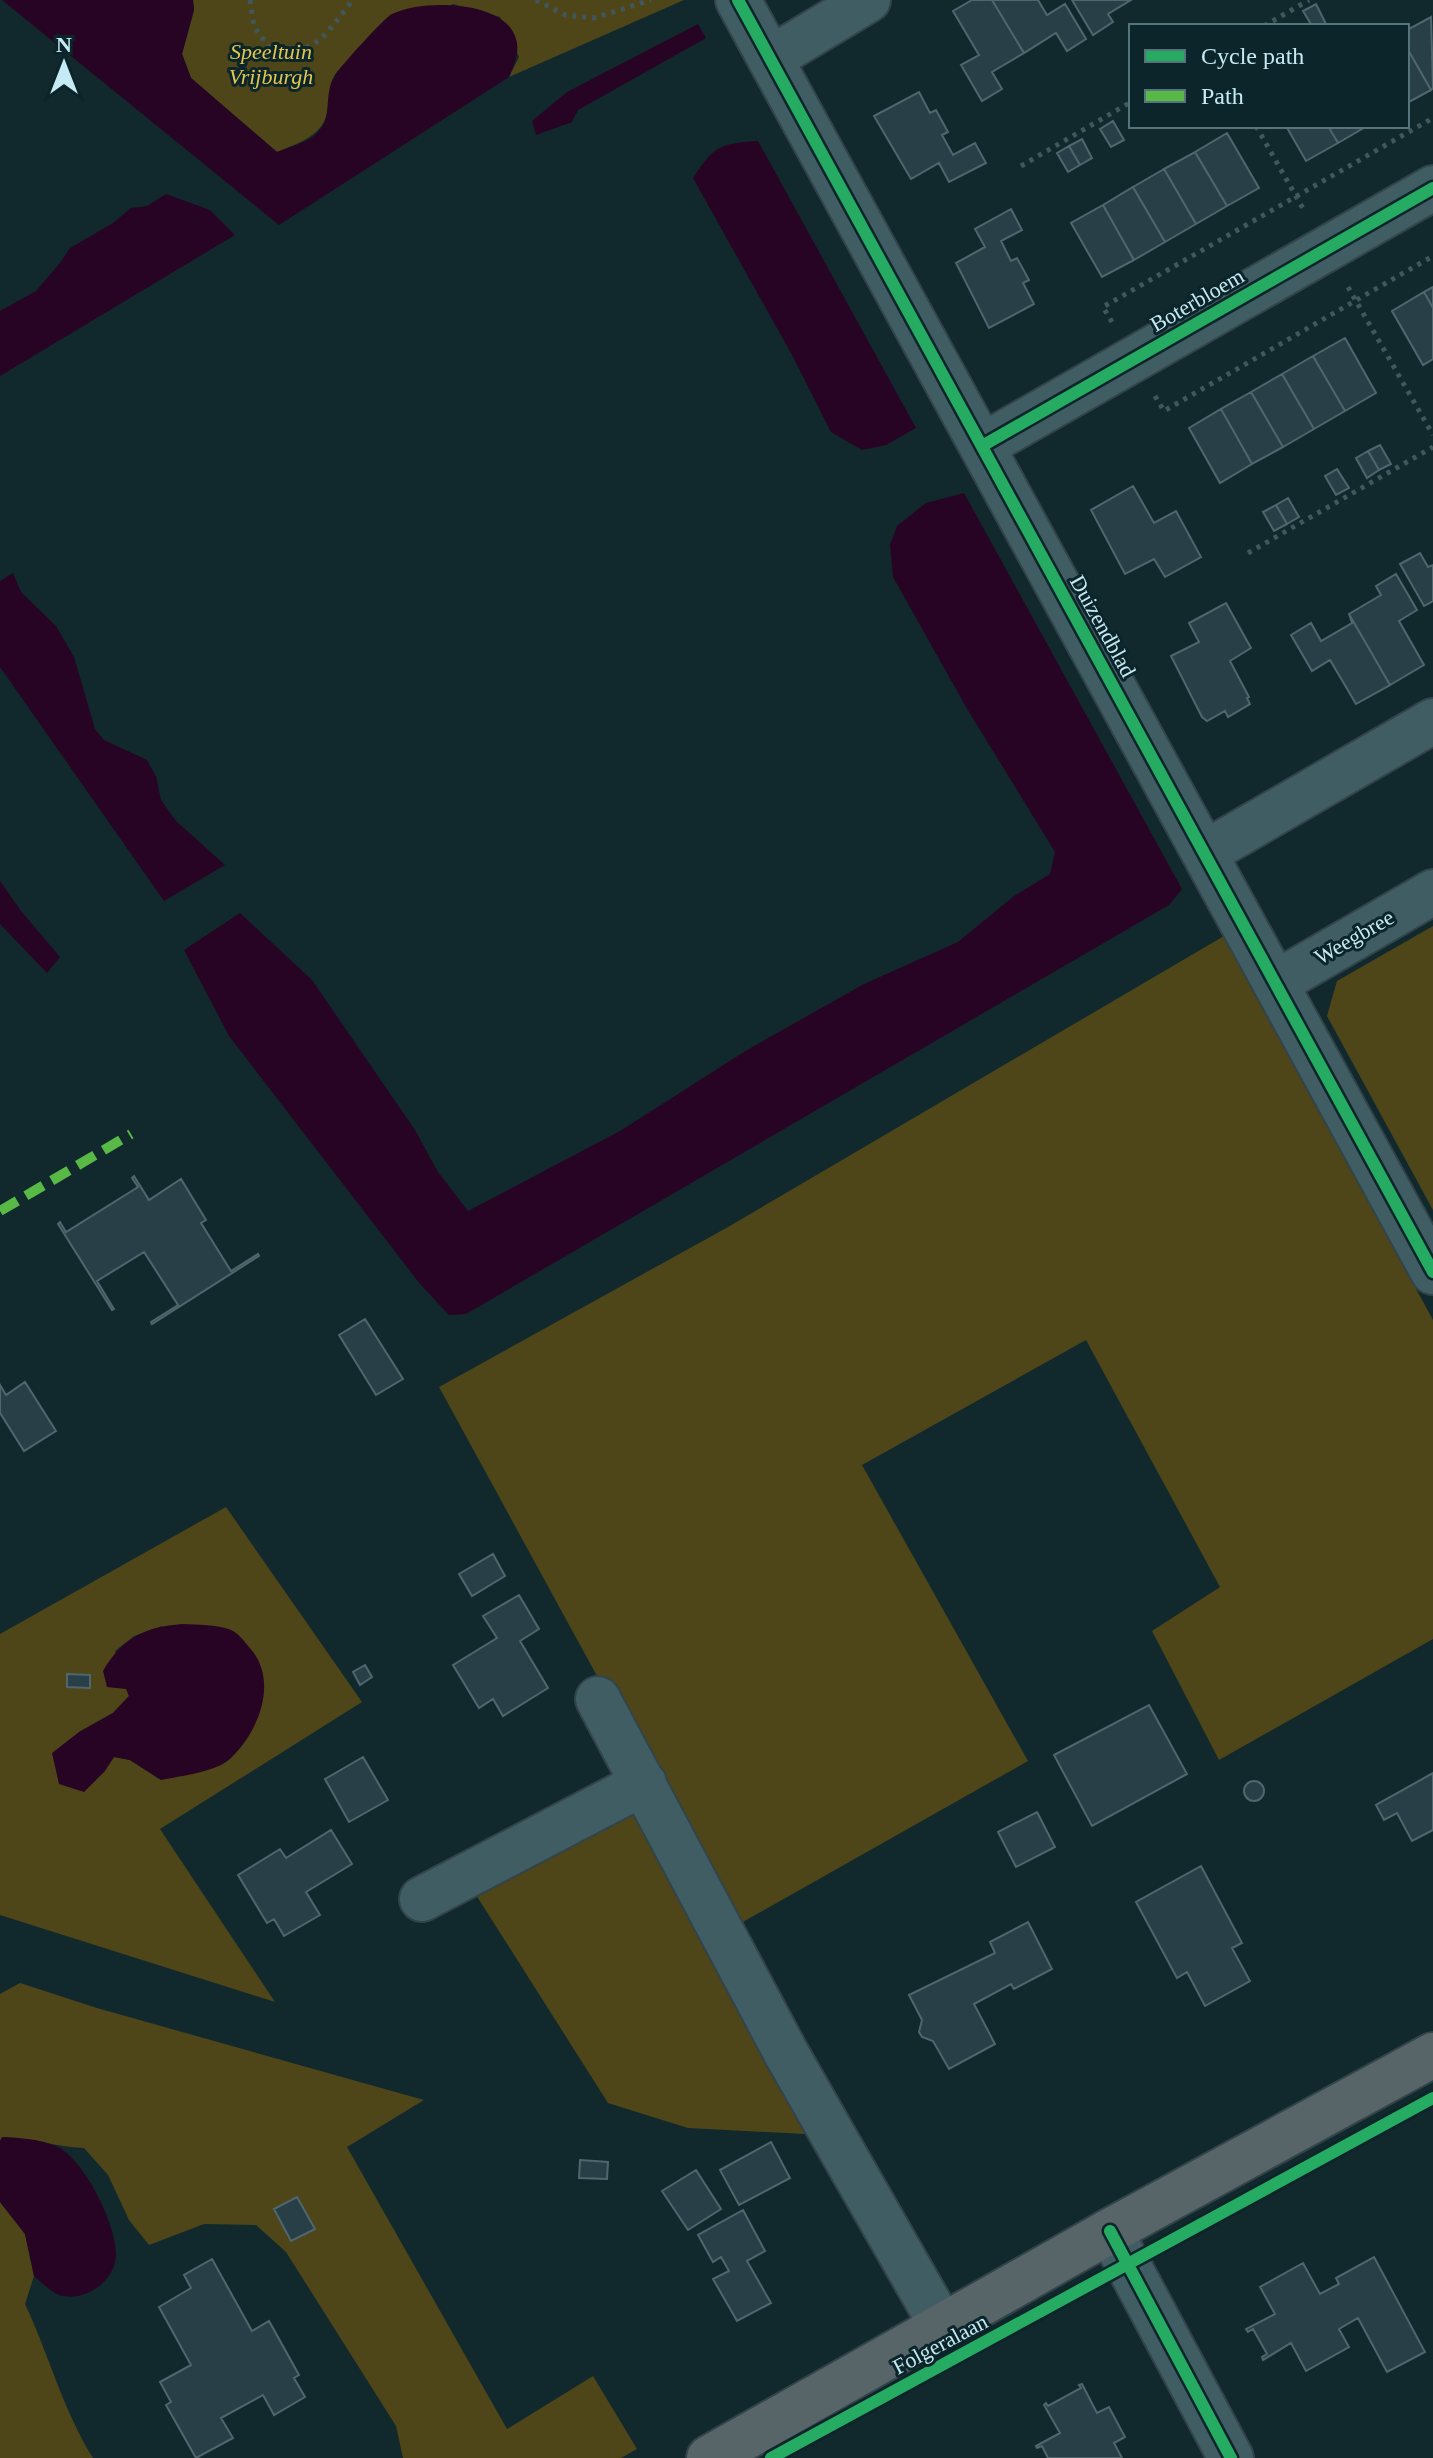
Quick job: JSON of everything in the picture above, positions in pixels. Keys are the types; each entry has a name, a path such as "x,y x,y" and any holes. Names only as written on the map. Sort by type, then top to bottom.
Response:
{"main road":[{"name":"Folgeralaan","path":"709,2458 1110,2231 1433,2055"}],"street":[{"name":"Duizendblad","path":"738,0 1433,1272"},
{"path":"770,59 868,0"},
{"name":"Boterbloem","path":"982,446 1433,188"},
{"path":"1205,853 1433,721"},
{"name":"Weegbree","path":"1276,983 1433,892"},
{"path":"598,1699 786,2053 942,2326"},
{"path":"422,1899 644,1783"},
{"path":"1110,2231 1231,2458"}],"path":[{"path":"250,0 254,27 270,48 293,53 319,42 353,0"},
{"path":"536,0 565,15 594,18 651,0"},
{"path":"1267,24 1309,0"},
{"path":"1021,166 1129,103"},
{"path":"1103,307 1433,118"},
{"path":"1257,128 1296,196"},
{"path":"1356,301 1433,435"},
{"path":"1248,553 1433,447"}],"green space":[{"name":"Speeltuin Vrijburgh","path":"193,0 684,0 509,77 519,57 500,17 453,4 391,33 348,61 333,79 328,112 319,129 304,140 277,152 191,78 182,54 194,10"},
{"path":"1433,926 1433,1210 1327,1016 1337,981"},
{"path":"1224,936 1433,1320 1433,1639 1219,1760 1152,1631 1220,1587 1086,1340 862,1465 1028,1761 704,1944 805,2134 688,2128 608,2103 471,1887 661,1793 439,1387 728,1227"},
{"path":"226,1507 362,1702 160,1829 275,2002 0,1915 0,1634","holes":["162,1626 161,1780 130,1760 114,1757 104,1772 79,1732 113,1713 129,1696 115,1651 134,1636"]},
{"path":"20,1983 97,2008 424,2100 347,2147 507,2429 593,2376 637,2449 621,2458 403,2458 396,2426 286,2252 256,2225 204,2224 149,2245 129,2220 108,2175 84,2148 3,2137 0,2141 0,1994"},
{"path":"0,2202 25,2234 34,2276 25,2304 73,2421 93,2458 0,2458"}],"shaded area":[{"path":"2,0 193,0 194,10 182,54 191,78 277,152 316,134 325,121 334,77 392,14 404,9 436,5 486,12 509,26 516,39 517,51 509,77 279,225"},
{"path":"698,24 706,38 578,110 572,122 536,135 532,121 567,92"},
{"path":"758,141 916,428 886,445 862,450 831,432 792,355 693,178 719,148"},
{"path":"166,194 210,210 235,235 0,376 0,311 36,291 70,248 113,223 131,208 147,206"},
{"path":"964,493 1182,889 1169,905 466,1314 449,1315 420,1284 229,1036 184,950 240,913 312,980 415,1130 438,1172 468,1211 620,1131 747,1050 864,984 958,942 1014,896 1050,874 1055,852 966,707 893,577 890,545 897,526 926,503"},
{"path":"13,573 21,592 56,626 74,657 95,729 104,740 147,760 156,776 161,800 176,821 225,865 164,901 0,667 0,581"},
{"path":"0,881 60,957 47,973 0,924"},
{"path":"182,1624 231,1630 258,1660 263,1674 262,1704 241,1747 225,1763 188,1775 161,1780 130,1760 114,1757 84,1792 59,1784 52,1753 79,1732 113,1713 129,1696 126,1689 107,1687 103,1671 110,1660 127,1642 146,1631"},
{"path":"2,2137 36,2140 56,2146 77,2164 97,2194 111,2227 116,2255 110,2274 88,2293 69,2297 59,2295 34,2276 25,2234 0,2202"}],"building":[{"path":"972,0 992,0 1024,53 992,72 1002,89 982,101 961,65 979,55 953,11"},
{"path":"992,0 1038,0 1047,15 1065,4 1086,39 1067,51 1056,33 1024,53"},
{"path":"1072,0 1131,0 1108,14 1113,22 1093,35"},
{"path":"1316,4 1326,24 1311,24 1303,11"},
{"path":"1431,17 1431,90 1409,52 1409,29"},
{"path":"1409,52 1431,90 1409,102"},
{"path":"919,92 930,113 936,110 948,132 942,135 953,155 975,143 986,163 949,182 939,163 911,179 874,116"},
{"path":"1113,121 1124,140 1111,147 1100,129"},
{"path":"1287,128 1329,128 1338,143 1306,161"},
{"path":"1329,128 1364,128 1338,143"},
{"path":"1227,133 1259,188 1227,206 1195,152"},
{"path":"1082,139 1092,158 1080,165 1069,146"},
{"path":"1069,146 1080,165 1068,172 1057,153"},
{"path":"1195,152 1227,206 1196,224 1164,169"},
{"path":"1164,169 1196,224 1165,242 1133,187"},
{"path":"1133,187 1165,242 1134,260 1103,205"},
{"path":"1103,205 1134,260 1102,277 1071,223"},
{"path":"1011,209 1022,230 1001,241 1011,261 1017,258 1029,280 1023,283 1034,304 989,328 956,263 985,247 975,229"},
{"path":"1433,287 1433,308 1424,292"},
{"path":"1424,292 1433,308 1433,359 1423,365 1392,311"},
{"path":"1345,338 1376,393 1345,411 1313,356"},
{"path":"1313,356 1345,411 1314,429 1282,374"},
{"path":"1282,374 1314,429 1283,447 1251,392"},
{"path":"1251,392 1283,447 1252,464 1221,409"},
{"path":"1221,409 1252,464 1220,483 1189,428"},
{"path":"1380,445 1391,464 1379,470 1368,451"},
{"path":"1368,451 1379,470 1367,478 1356,458"},
{"path":"1337,469 1349,488 1336,495 1325,476"},
{"path":"1133,486 1154,523 1176,511 1201,557 1165,577 1154,559 1125,574 1091,510"},
{"path":"1288,498 1299,517 1287,524 1276,505"},
{"path":"1276,505 1287,524 1274,531 1263,512"},
{"path":"1420,553 1428,567 1433,565 1433,601 1424,606 1400,564"},
{"path":"1396,574 1417,610 1399,621 1424,665 1390,685 1349,614 1381,595 1376,586"},
{"path":"1226,603 1251,648 1230,661 1250,704 1228,717 1225,711 1207,721 1202,717 1171,656 1199,642 1189,623"},
{"path":"1349,614 1390,685 1356,704 1330,660 1312,671 1291,635 1311,623 1321,641 1352,623"},
{"path":"134,1176 149,1200 181,1179 206,1220 201,1223 231,1271 259,1256 152,1324 178,1305 144,1252 97,1281 112,1310 58,1224 60,1222 66,1232 138,1187 132,1178"},
{"path":"365,1319 403,1379 376,1395 339,1335"},
{"path":"25,1382 56,1431 24,1451 0,1413 0,1385 6,1395"},
{"path":"493,1554 505,1576 472,1596 459,1574"},
{"path":"519,1595 539,1629 520,1641 548,1688 503,1716 493,1699 479,1708 453,1665 497,1638 483,1616"},
{"path":"365,1665 372,1677 360,1685 353,1672"},
{"path":"67,1674 90,1675 90,1688 67,1687"},
{"path":"1149,1705 1187,1774 1092,1826 1054,1755"},
{"path":"363,1757 388,1800 349,1822 325,1779"},
{"path":"1433,1773 1433,1830 1412,1841 1397,1813 1384,1820 1376,1805"},
{"path":"1254,1781 1261,1784 1264,1791 1261,1798 1254,1801 1247,1798 1244,1791 1247,1784"},
{"path":"1037,1812 1055,1847 1016,1867 998,1832"},
{"path":"331,1830 352,1864 306,1892 320,1915 284,1936 274,1919 267,1923 238,1875 280,1849 286,1858"},
{"path":"1201,1866 1242,1943 1232,1948 1250,1981 1205,2006 1187,1972 1177,1978 1136,1902"},
{"path":"1028,1922 1052,1969 1014,1989 1011,1984 974,2004 995,2044 949,2069 933,2041 922,2037 919,2032 922,2020 909,1995 995,1953 990,1942"},
{"path":"771,2142 790,2178 739,2205 720,2170"},
{"path":"580,2160 608,2162 607,2179 579,2178"},
{"path":"696,2170 721,2209 688,2230 662,2191"},
{"path":"297,2197 315,2229 291,2241 274,2209"},
{"path":"743,2210 765,2251 747,2261 771,2303 737,2321 713,2279 729,2271 721,2257 713,2262 698,2235"},
{"path":"1374,2257 1425,2352 1387,2372 1358,2318 1339,2329 1349,2347 1306,2371 1291,2343 1263,2360 1262,2357 1267,2354 1253,2329 1248,2332 1246,2329 1275,2314 1260,2287 1303,2263 1320,2294 1339,2284 1336,2278"},
{"path":"212,2259 252,2331 269,2321 299,2375 294,2378 305,2397 274,2415 263,2395 221,2418 233,2438 196,2458 166,2405 171,2402 160,2382 191,2365 159,2307 191,2288 184,2275"},
{"path":"1082,2384 1097,2413 1109,2407 1125,2437 1114,2443 1122,2458 1048,2458 1042,2446 1037,2448 1060,2433 1044,2405 1046,2403 1048,2406 1081,2388 1079,2385"}],"marked path":[{"path":"0,1211 131,1134"}],"cycle path":[{"path":"738,0 1433,1272"},
{"path":"982,446 1433,188"},
{"path":"771,2458 1433,2098"},
{"path":"1110,2231 1231,2458"}]}
